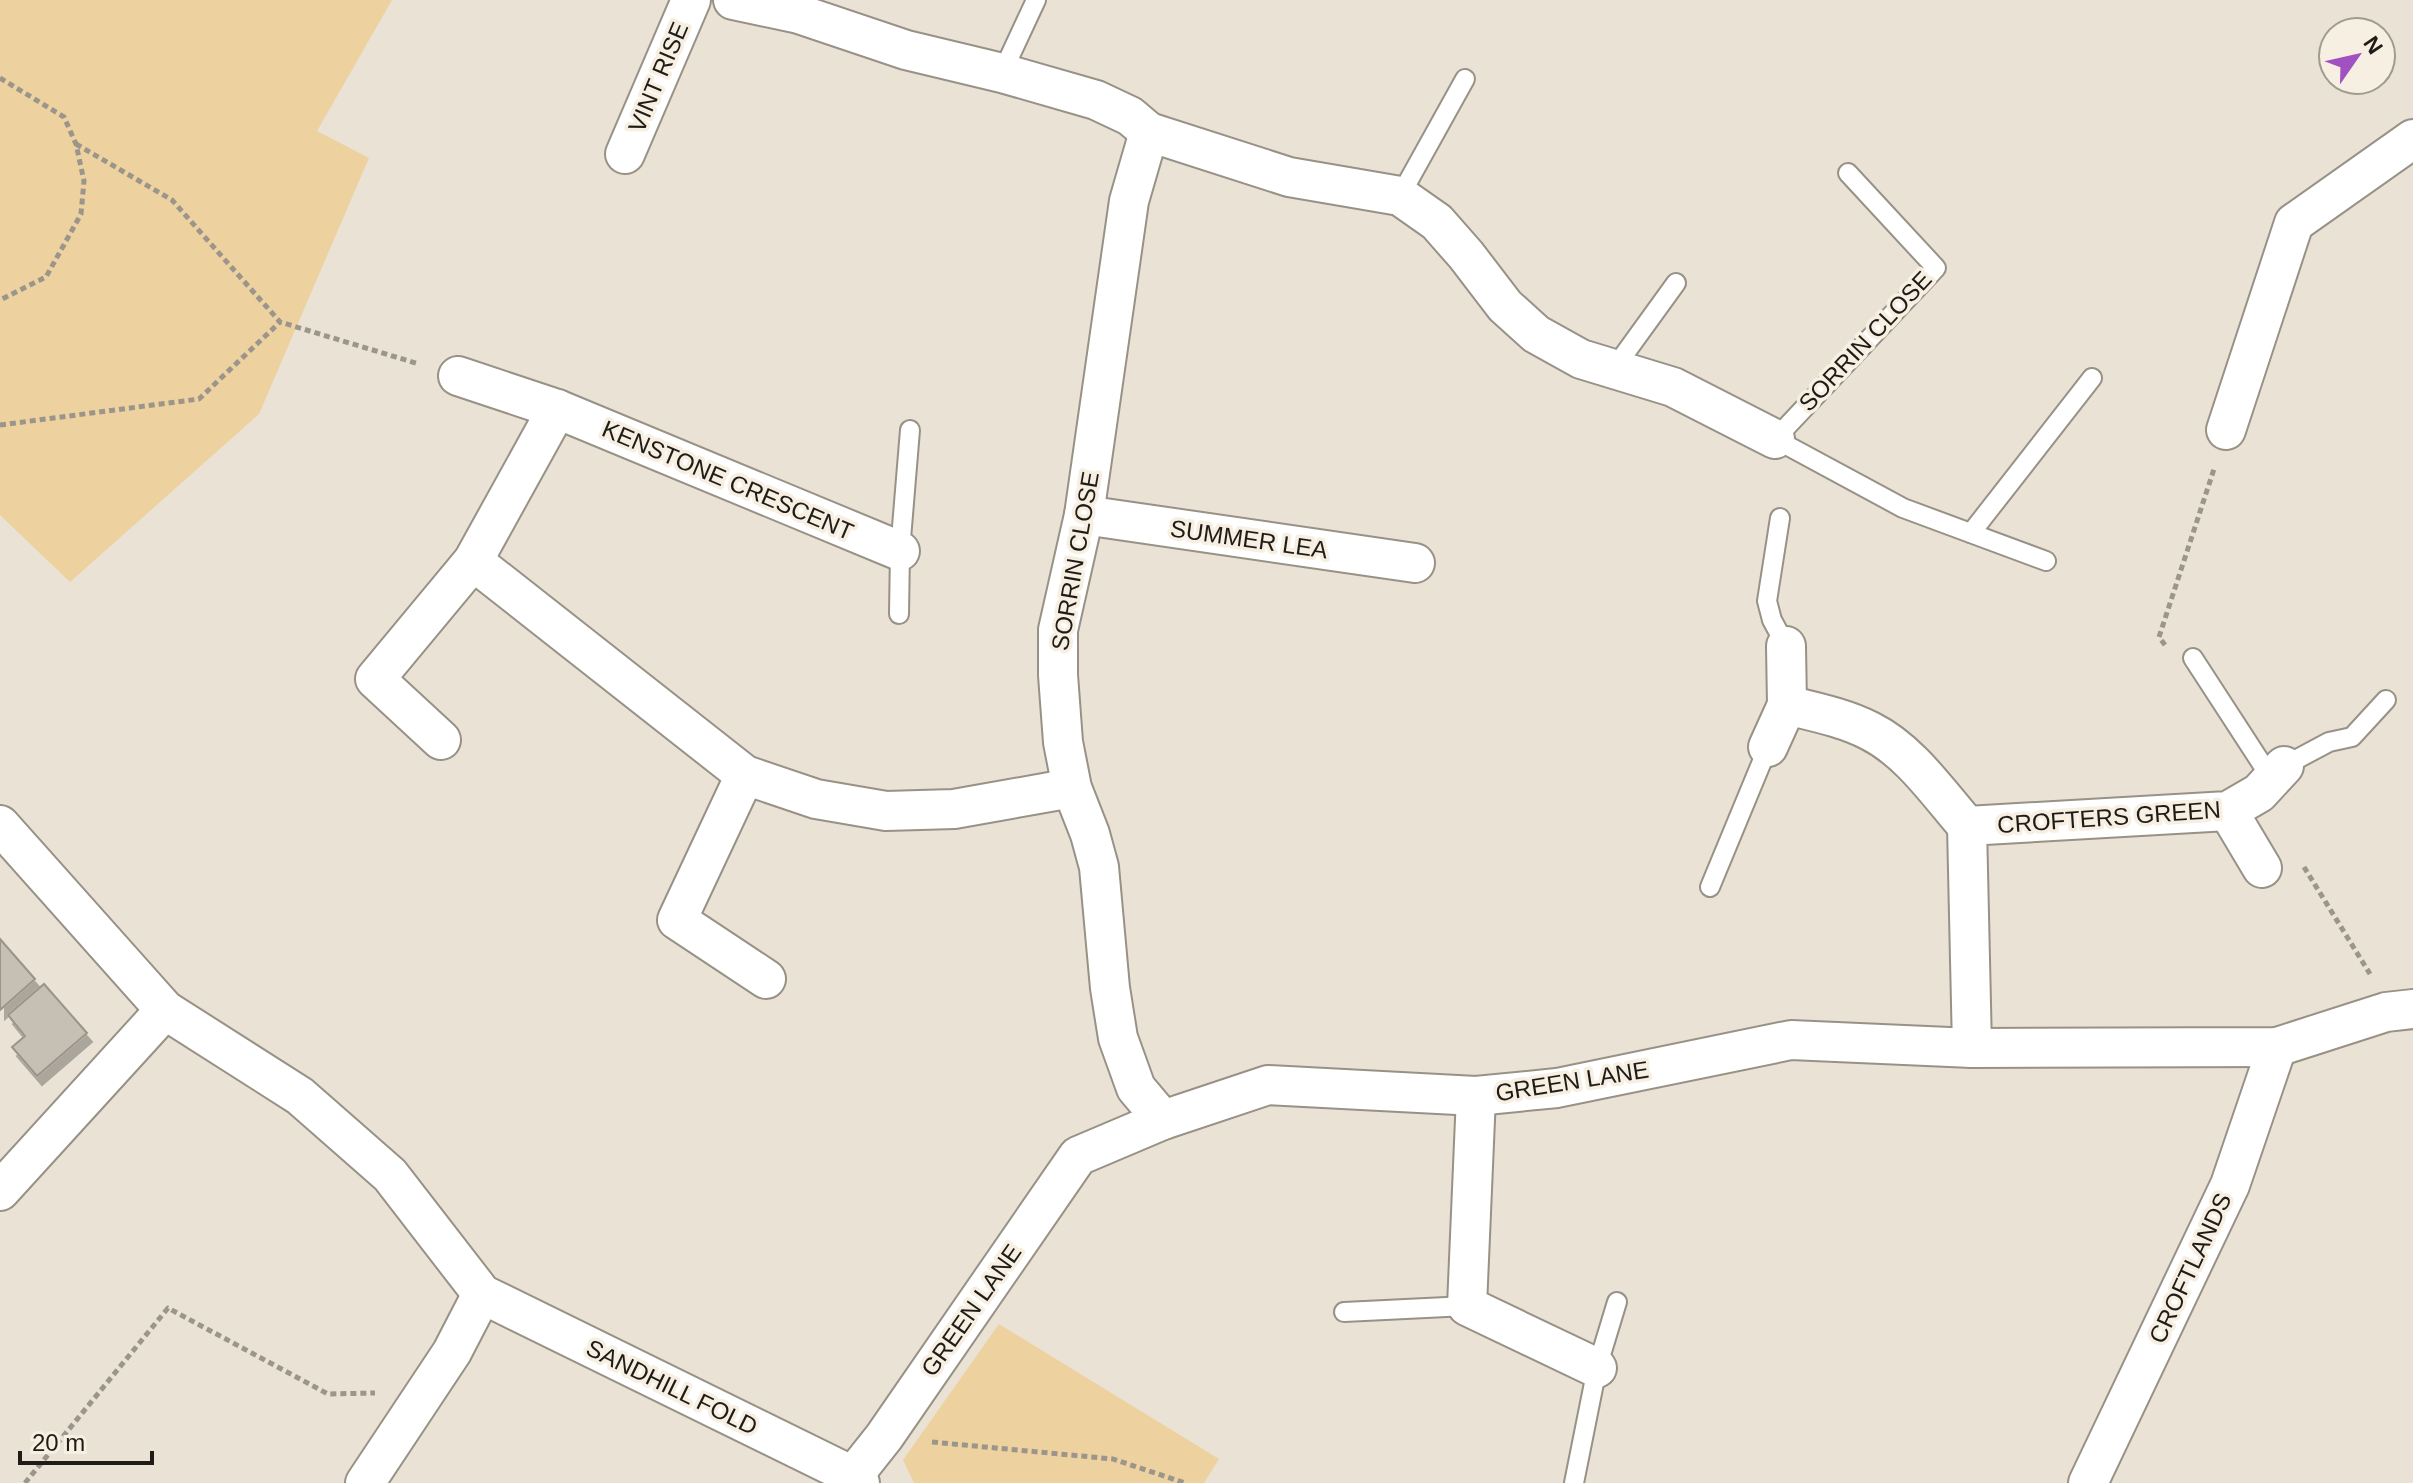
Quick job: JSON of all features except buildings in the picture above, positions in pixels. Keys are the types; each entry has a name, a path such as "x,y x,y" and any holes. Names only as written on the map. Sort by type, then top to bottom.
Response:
{"street":[{"name":"VINT RISE","path":"625,154 691,0"},
{"path":"733,0 799,14 906,50 1096,100 1130,116 1149,132 1289,177 1400,196 1437,222 1505,306 1536,334 1581,359 1673,387 1775,439"},
{"name":"SORRIN CLOSE","path":"1149,132 1129,201 1084,515 1058,630 1060,702 1072,788 1099,867 1110,988 1118,1038 1136,1088 1163,1120"},
{"path":"2226,430 2294,223 2413,139"},
{"name":"KENSTONE CRESCENT","path":"458,376 557,409 900,551"},
{"path":"441,740 375,679 473,561 557,409"},
{"name":"SUMMER LEA","path":"1084,515 1415,563"},
{"path":"473,561 745,775 816,799 886,811 954,809 1072,788"},
{"path":"1768,747 1787,705 1786,646"},
{"name":"CROFTERS GREEN","path":"1787,705 1870,731 1903,753 1967,826 1972,1048"},
{"name":"CROFTERS GREEN","path":"1967,826 2228,811 2259,793 2278,772"},
{"path":"745,775 677,920 766,979"},
{"path":"2228,811 2262,868"},
{"path":"0,825 165,1010 300,1096 390,1175 482,1294 452,1352 365,1483"},
{"name":"GREEN LANE","path":"857,1480 1078,1156 1163,1120 1268,1085 1476,1096 1557,1088 1791,1040 1972,1048 2277,1047 2386,1012 2413,1009"},
{"path":"0,1191 165,1010"},
{"name":"CROFTLANDS","path":"2088,1483 2230,1185 2277,1047"},
{"path":"1476,1096 1467,1306 1597,1368"},
{"name":"SANDHILL FOLD","path":"482,1294 857,1480"}],"lane":[{"path":"1002,73 1036,0"},
{"path":"1400,196 1465,79"},
{"name":"SORRIN CLOSE","path":"1775,439 1936,268 1848,173"},
{"path":"1613,370 1676,283"},
{"path":"1971,533 2092,378"},
{"path":"899,614 900,551 910,430"},
{"path":"1775,439 1903,508 2046,561"},
{"path":"1780,518 1767,601 1772,620 1786,646"},
{"path":"2193,658 2278,772 2329,742 2352,737 2386,700"},
{"path":"1710,887 1768,747"},
{"path":"1574,1483 1597,1368 1617,1302"},
{"path":"1344,1312 1467,1306"}],"path":[{"path":"0,78 64,117 76,144 84,181 81,214 46,277 0,300"},
{"path":"76,144 172,200 280,322 458,376"},
{"path":"0,425 199,399 280,322"},
{"path":"25,1483 168,1308 328,1394 388,1393"},
{"path":"884,1437 1113,1459 1185,1483"}],"shaded area":[{"path":"0,0 392,0 317,131 369,158 259,414 70,582 0,515"},
{"path":"999,1324 1219,1459 1204,1483 914,1483 903,1460"}]}
